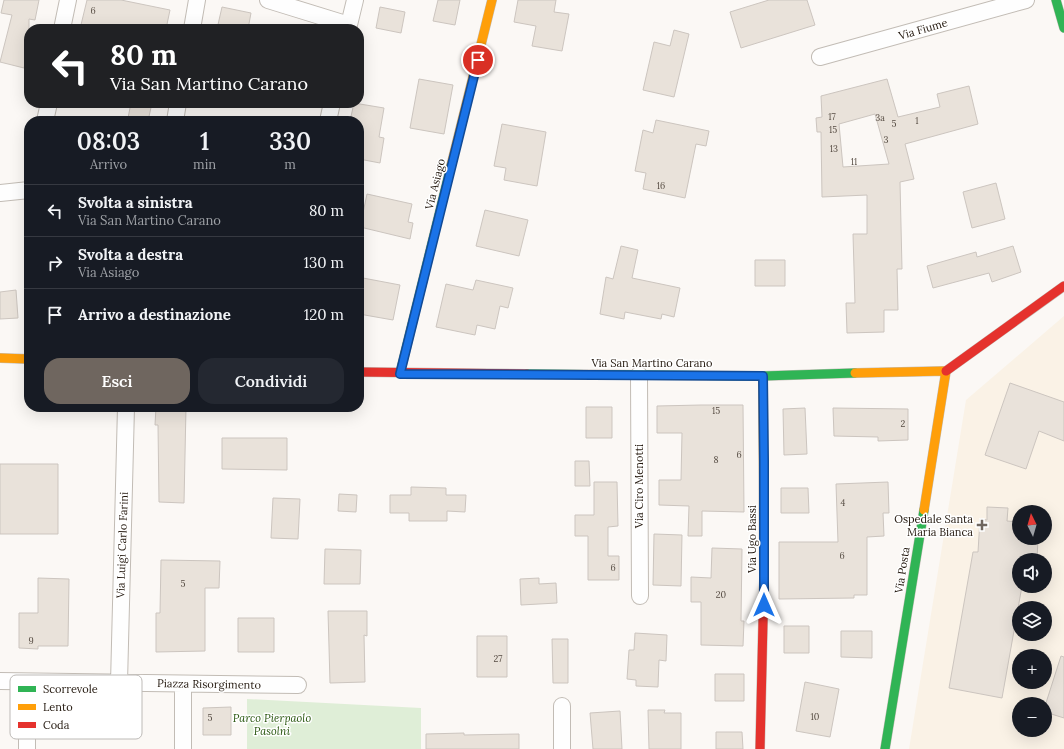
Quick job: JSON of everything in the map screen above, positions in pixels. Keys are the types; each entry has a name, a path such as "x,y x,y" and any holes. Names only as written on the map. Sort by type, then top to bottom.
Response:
{"street":[{"path":"63,24 68,0"},
{"path":"193,24 197,0"},
{"path":"268,0 340,24"},
{"path":"350,24 355,0"},
{"name":"Via Asiago","path":"400,374 492,0"},
{"name":"Via Fiume","path":"820,57 1026,0"},
{"path":"1056,0 1064,28"},
{"path":"0,193 24,191"},
{"path":"946,371 1064,286"},
{"path":"0,358 24,359"},
{"name":"Via San Martino Carano","path":"364,372 400,374 763,376 946,371"},
{"name":"Via Posta","path":"885,749 946,371"},
{"name":"Via Ciro Menotti","path":"638,375 640,596"},
{"name":"Via Ugo Bassi","path":"760,749 764,581 763,376"},
{"name":"Via Luigi Carlo Farini","path":"119,675 126,412"},
{"name":"Piazza Risorgimento","path":"142,683 298,685"},
{"path":"183,684 183,749"},
{"path":"562,706 562,749"}],"shaded area":[{"name":"Ospedale Santa Maria Bianca","path":"1064,316 1064,749 909,749 966,400"}],"green space":[{"name":"Parco Pierpaolo Pasolni","path":"247,699 421,708 421,749 247,749"}],"building":[{"path":"4,0 39,0 35,20 29,19 29,24 24,24 24,68 0,62 12,15 1,13"},
{"path":"87,0 121,0 170,10 167,24 81,24"},
{"path":"438,0 460,0 455,25 433,21"},
{"path":"518,0 556,0 554,12 569,14 562,51 532,46 536,26 514,22"},
{"path":"769,0 807,0 815,25 741,48 730,12"},
{"path":"222,7 251,13 249,24 218,24"},
{"path":"380,7 405,12 401,33 376,28"},
{"path":"674,30 689,34 674,97 643,90 654,42 670,46"},
{"path":"419,79 453,85 444,134 410,128"},
{"path":"887,79 898,117 940,107 937,94 969,86 978,124 905,144 914,179 900,182 902,269 897,269 898,310 884,310 884,332 847,333 846,303 855,303 853,234 867,234 867,195 822,197 821,132 817,132 816,118 822,117 821,96","holes":["875,114 889,164 843,167 839,124"]},
{"path":"364,105 384,108 379,137 384,138 380,163 364,160 364,116 351,116 353,108 364,108"},
{"path":"130,108 151,108 149,116 128,116"},
{"path":"656,120 709,131 706,146 696,144 685,198 643,189 646,173 635,171 643,130 653,133"},
{"path":"502,124 546,132 537,186 504,180 506,168 494,166"},
{"path":"996,183 1005,219 972,228 963,192"},
{"path":"367,194 412,204 408,222 413,223 410,239 364,228 364,208"},
{"path":"485,210 528,220 519,256 476,246"},
{"path":"621,246 638,250 632,278 680,288 674,317 662,314 661,319 625,312 624,319 600,314 606,277 613,279"},
{"path":"1013,246 1021,272 992,282 989,273 933,288 927,266 976,252 977,257"},
{"path":"755,260 785,260 785,286 755,286"},
{"path":"364,278 400,285 393,320 364,315"},
{"path":"476,280 513,288 508,308 500,306 495,329 477,325 475,335 436,327 446,284 473,290"},
{"path":"16,290 18,318 0,319 0,292"},
{"path":"1010,383 1064,402 1064,441 1039,431 1026,469 985,455"},
{"path":"743,405 744,512 702,511 702,536 688,536 689,506 659,505 659,480 681,480 682,433 657,433 657,406"},
{"path":"586,407 612,407 612,438 586,438"},
{"path":"805,408 807,454 784,455 783,409"},
{"path":"833,408 908,409 908,440 878,441 878,437 834,436"},
{"path":"156,412 186,412 184,503 159,502 158,425 155,425"},
{"path":"222,438 287,438 287,470 222,469"},
{"path":"575,461 589,461 590,486 575,486"},
{"path":"0,464 58,464 58,534 0,534"},
{"path":"594,482 617,482 618,526 608,527 608,556 619,556 619,580 588,580 588,536 575,536 575,515 594,515"},
{"path":"888,482 889,513 883,513 884,536 867,537 867,595 854,595 854,598 779,599 779,542 838,542 836,484"},
{"path":"411,487 446,488 446,495 466,495 465,512 447,511 447,521 409,521 409,513 390,513 390,495 411,495"},
{"path":"781,488 808,488 809,513 781,513"},
{"path":"339,494 357,495 356,512 338,511"},
{"path":"273,498 300,499 298,539 271,538"},
{"path":"987,507 1008,508 1007,521 1012,521 1012,545 1038,545 1037,553 1012,553 1012,593 1021,593 1019,601 1012,601 1012,641 1002,698 949,688 973,552 978,552 980,519 987,520"},
{"path":"654,534 682,535 681,586 653,585"},
{"path":"712,548 742,549 741,621 744,621 743,646 701,645 701,602 691,602 691,577 711,578"},
{"path":"325,549 361,550 360,584 324,584"},
{"path":"161,560 220,561 219,588 205,588 205,651 156,652 156,613 160,613"},
{"path":"38,578 69,579 68,646 38,646 38,649 19,648 19,613 38,613"},
{"path":"539,578 539,584 556,583 557,603 521,605 520,579"},
{"path":"328,611 367,611 367,636 364,635 365,682 330,683"},
{"path":"238,618 274,618 274,652 238,652"},
{"path":"784,626 809,626 809,653 784,653"},
{"path":"841,631 872,631 872,658 841,657"},
{"path":"635,633 667,635 666,661 659,660 658,687 636,686 636,680 627,679 629,650 634,650"},
{"path":"477,636 507,636 507,677 477,677"},
{"path":"552,639 568,639 568,683 553,683"},
{"path":"1061,656 1064,657 1064,718 1052,714 1052,697 1048,697 1050,689 1052,689 1052,684"},
{"path":"715,674 744,674 744,701 715,701"},
{"path":"805,682 839,689 830,737 796,731"},
{"path":"231,707 231,735 203,735 203,708"},
{"path":"648,710 665,710 664,713 681,713 681,749 649,749"},
{"path":"620,711 622,749 593,749 590,713"},
{"path":"716,732 742,732 743,749 716,749"},
{"path":"464,733 464,735 519,734 519,749 426,749 426,734"}],"traffic: fast":[{"path":"1056,0 1064,28"},
{"path":"400,373 451,166"},
{"path":"527,374 763,376 855,373"},
{"path":"885,749 924,510"}],"traffic: slow":[{"path":"451,166 492,0"},
{"path":"0,358 24,359"},
{"path":"855,373 946,371"},
{"path":"924,510 946,371"},
{"path":"763,376 764,578"}],"traffic: jam":[{"path":"946,371 1064,286"},
{"path":"364,372 527,374"},
{"path":"760,749 764,578"}],"place":[{"name":"Ospedale Santa Maria Bianca","path":"982,525"}],"route":[{"path":"478,60 400,374 763,376 764,605"}]}
